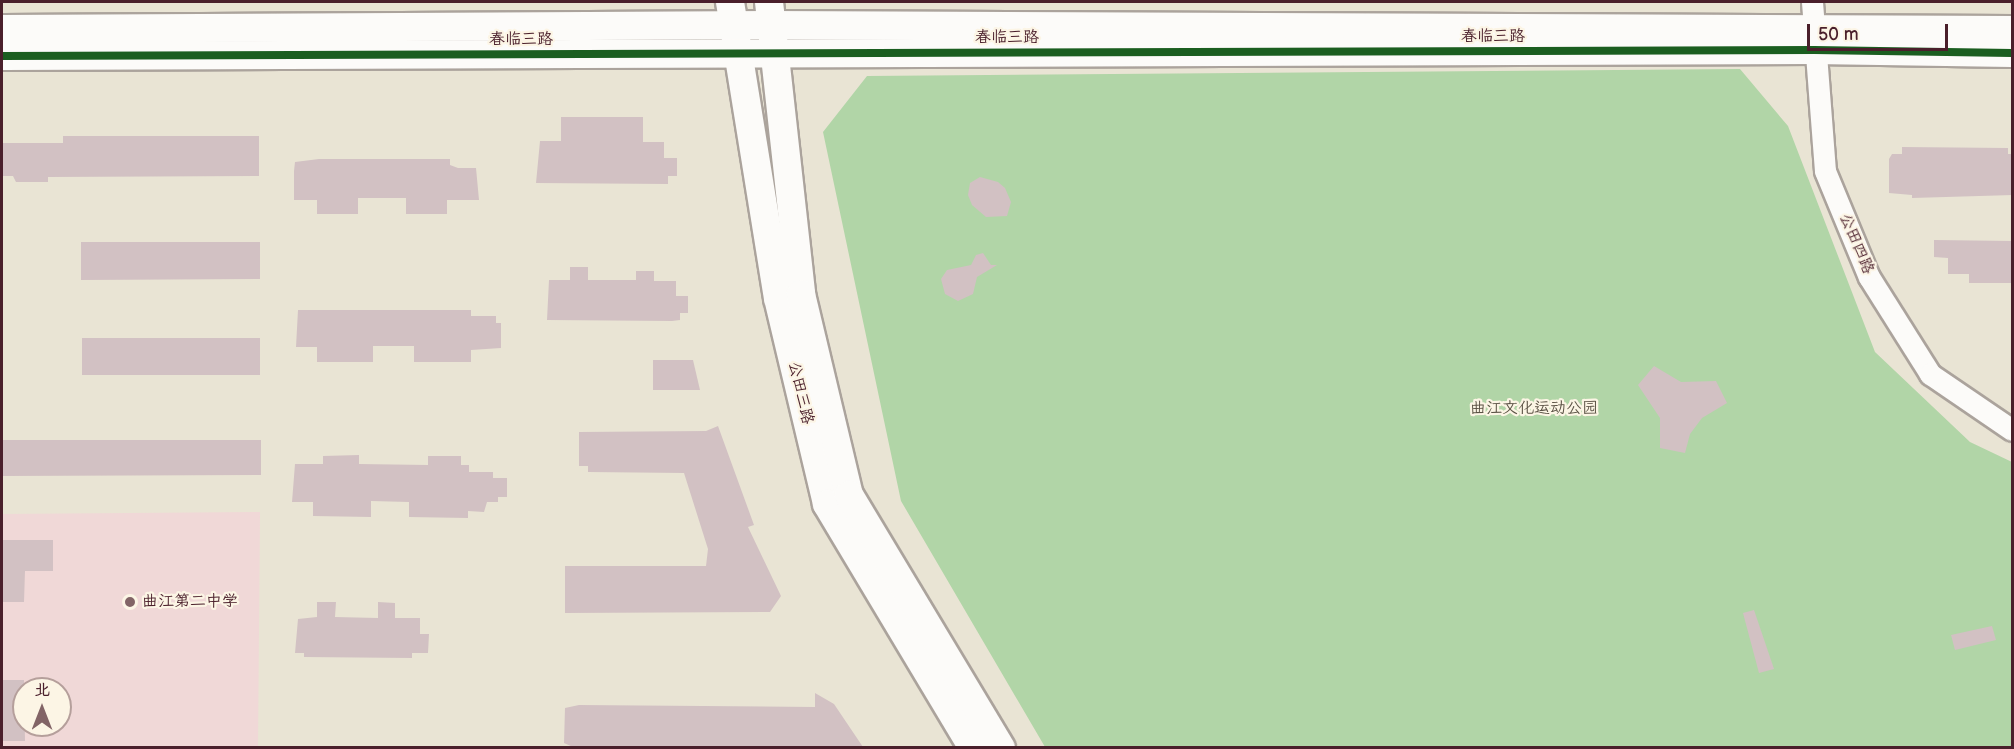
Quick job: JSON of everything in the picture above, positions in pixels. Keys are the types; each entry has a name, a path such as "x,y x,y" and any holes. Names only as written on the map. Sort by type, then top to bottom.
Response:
{"street":[{"name":"春临三路","path":"2,29 731,13 770,26 1812,27 2013,30"},
{"name":"公田三路","path":"731,13 778,298 827,504 973,747"},
{"name":"春临三路","path":"2,56 737,53 770,26"},
{"name":"公田三路","path":"770,26 801,294 849,495 1001,747"},
{"name":"春临三路","path":"1812,27 2013,53"},
{"name":"公田四路","path":"1812,27 1825,171 1869,277 1930,374 2013,430"}],"shaded area":[{"name":"曲江第二中学","path":"260,512 258,747 2,747 2,514"}],"green space":[{"name":"曲江文化运动公园","path":"1740,69 1788,126 1875,352 1970,442 2012,462 2012,747 1045,747 901,501 823,132 867,76"}],"building":[{"path":"561,117 643,117 643,142 664,142 664,158 677,158 677,176 668,176 668,184 536,183 540,141 561,141"},
{"path":"63,136 259,136 259,176 48,177 48,182 16,182 13,176 2,176 2,143 63,143"},
{"path":"1902,147 2008,148 2008,154 2013,154 2013,195 1912,198 1912,195 1889,193 1889,159 1892,154 1902,154"},
{"path":"319,159 450,159 450,165 458,168 476,168 479,200 447,200 447,214 406,214 406,198 358,198 358,214 317,214 317,200 294,200 294,171 295,162"},
{"path":"980,177 998,182 1005,188 1011,202 1007,216 986,217 972,205 968,195 970,183"},
{"path":"1934,240 2013,241 2013,283 1969,283 1969,274 1948,274 1948,258 1934,257"},
{"path":"81,242 260,242 260,279 81,280"},
{"path":"983,253 991,265 997,265 977,277 973,294 958,301 945,294 941,279 947,270 971,265 976,255"},
{"path":"570,267 588,267 588,280 636,280 636,271 654,271 654,281 676,281 676,296 688,296 688,313 680,313 680,320 672,321 547,320 549,280 570,280"},
{"path":"298,310 471,310 471,316 496,316 496,323 501,323 501,348 471,350 471,362 414,362 414,346 373,346 373,362 317,362 317,347 296,347"},
{"path":"82,338 260,338 260,375 82,375"},
{"path":"653,360 693,360 700,390 653,390"},
{"path":"1654,366 1681,382 1716,381 1727,403 1702,418 1690,434 1685,453 1660,448 1660,418 1638,385"},
{"path":"718,426 754,525 748,527 781,596 770,612 565,613 565,566 706,566 708,549 684,473 588,472 588,466 579,466 579,432 706,431"},
{"path":"2,440 261,440 261,475 2,476"},
{"path":"359,455 359,464 428,465 428,456 461,456 461,465 469,465 469,472 493,472 493,478 507,478 507,497 498,497 498,502 487,502 484,512 468,511 468,518 409,517 409,502 371,501 371,517 313,516 313,502 292,502 295,464 323,464 323,456"},
{"path":"2,540 53,540 53,571 25,571 24,602 2,602"},
{"path":"317,602 336,602 335,617 378,618 378,602 395,603 395,618 420,618 420,634 429,634 428,653 412,653 412,658 304,657 304,653 295,653 298,619 317,617"},
{"path":"1754,610 1774,669 1759,673 1743,613"},
{"path":"1992,626 1996,640 1955,650 1951,635"},
{"path":"2,680 12,680 12,737 25,737 25,741 2,741"},
{"path":"815,693 834,704 863,747 573,747 564,743 565,708 579,705 815,707"}],"cycle path":[{"path":"2,56 1814,50 2012,53"}],"place":[{"name":"曲江第二中学","path":"130,602"}]}
